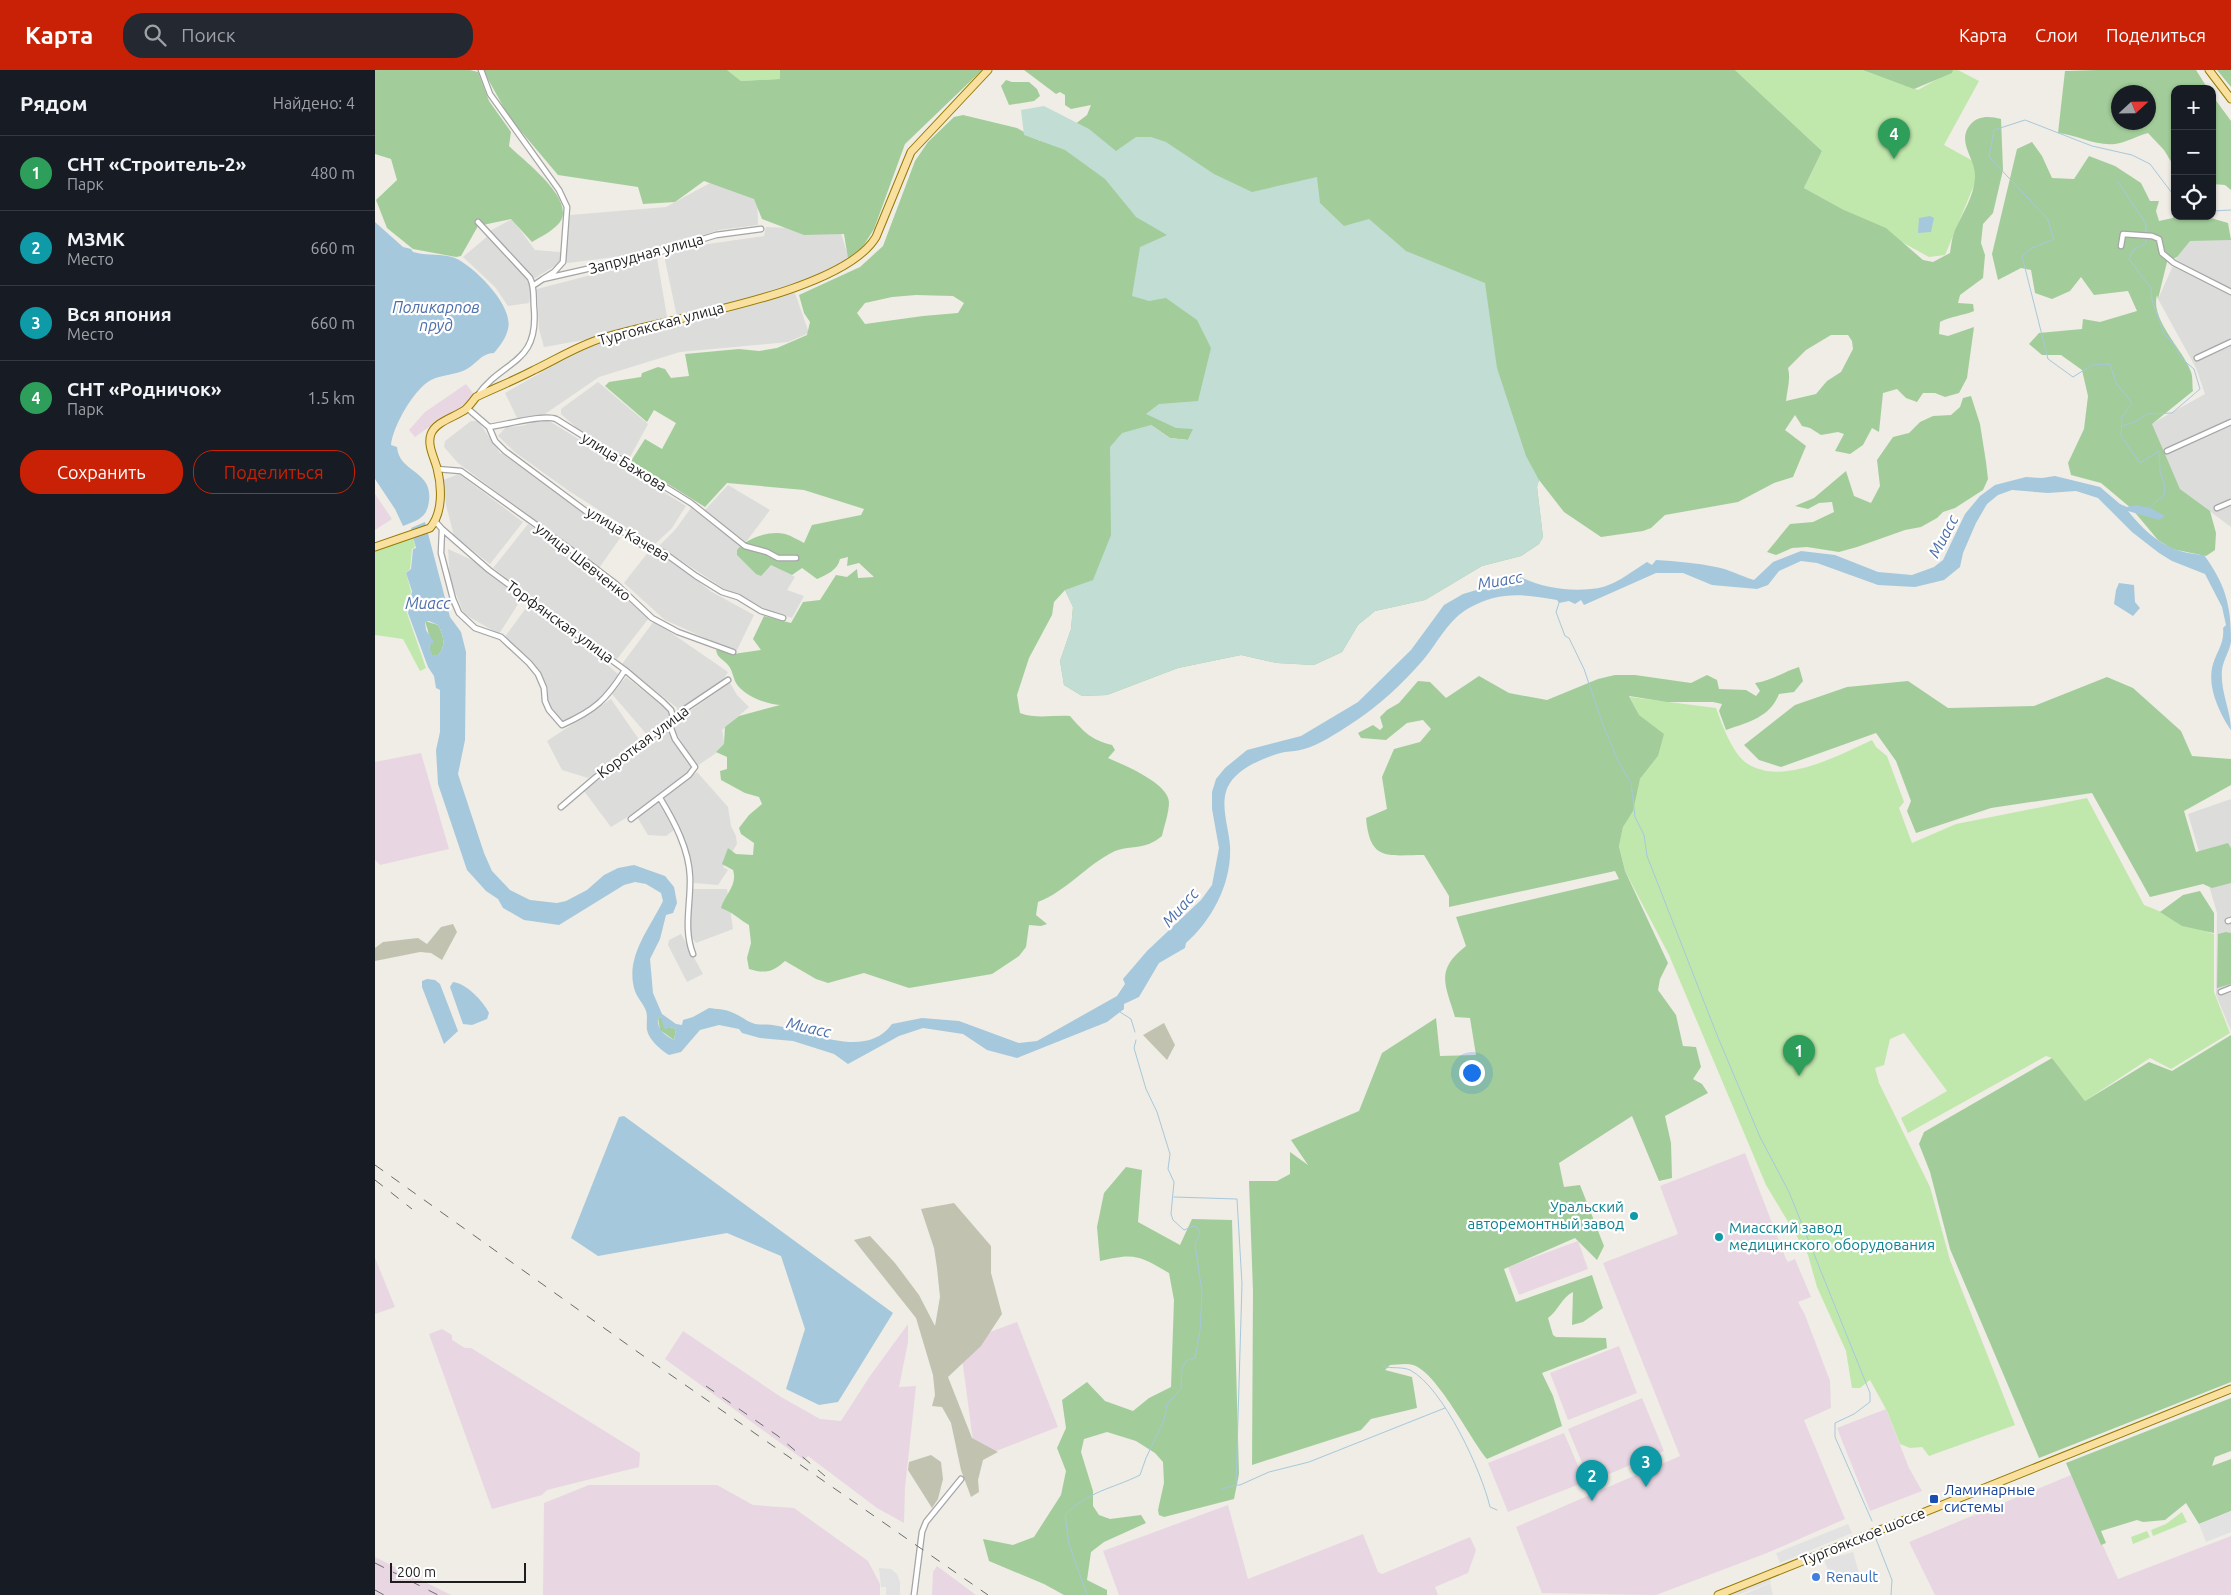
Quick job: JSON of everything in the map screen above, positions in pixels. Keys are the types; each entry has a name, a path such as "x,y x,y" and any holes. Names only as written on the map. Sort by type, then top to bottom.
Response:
{"main road":[{"name":"Тургоякская улица","path":"375,547 430,528 435,521 439,499 437,470 430,445 431,436 441,424 467,408 476,397 602,338 798,287 845,266 871,246 911,152 988,70"},
{"path":"2209,70 2231,99"},
{"name":"Тургоякское шоссе","path":"1718,1595 2231,1389"}],"street":[{"path":"481,70 490,94 559,190 567,207 563,262 554,272 543,279"},
{"path":"476,397 484,386 526,351 533,340 535,325 534,285 478,222"},
{"name":"Запрудная улица","path":"534,285 543,279 657,253 716,235 761,229"},
{"path":"2121,246 2123,234 2152,236 2159,239 2162,253 2174,263 2231,292"},
{"path":"2197,358 2231,342"},
{"name":"улица Качева","path":"467,408 489,426 495,442 505,451 587,512 625,533 643,546 663,552 722,592 738,597 761,611 783,618"},
{"name":"улица Бажова","path":"489,426 514,424 549,416 556,419 691,503 745,546 767,552 778,558 796,558"},
{"path":"2167,451 2231,422"},
{"name":"улица Шевченко","path":"437,470 461,471 616,584 652,618 678,632 733,652"},
{"path":"2217,508 2231,502"},
{"name":"Торфянская улица","path":"435,521 489,570 625,670 663,702 671,710 673,717"},
{"path":"442,529 441,553 453,599 459,613 475,628 501,638 529,663 538,674 544,688 545,701 549,710 562,725 584,715 610,694 625,670"},
{"name":"Короткая улица","path":"561,807 669,723 673,717 728,680"},
{"path":"631,819 689,775 695,767 675,739 669,723"},
{"path":"660,798 685,849 690,876 687,940 693,954"},
{"path":"2221,992 2231,988"},
{"path":"914,1595 922,1532 926,1522 961,1479"}],"shaded area":[{"path":"1044,106 1089,129 1116,151 1136,137 1151,137 1166,142 1214,174 1252,192 1317,177 1320,203 1344,226 1369,219 1406,251 1485,283 1497,368 1526,456 1539,480 1537,487 1543,537 1539,544 1521,556 1482,566 1425,600 1375,611 1358,625 1342,652 1314,665 1277,663 1241,655 1178,668 1107,695 1082,696 1064,685 1060,661 1071,629 1073,607 1065,590 1093,580 1111,535 1110,447 1122,433 1151,425 1170,438 1188,440 1193,429 1176,428 1146,414 1159,404 1198,401 1211,348 1197,320 1166,298 1149,301 1132,296 1140,247 1167,235 1136,217 1105,179 1065,150 1024,135 1021,110"},
{"path":"710,183 757,190 758,225 719,230 662,248 630,255 568,263 564,260 570,215 666,207"},
{"path":"512,219 535,250 560,252 561,262 532,280 490,231"},
{"path":"766,227 840,230 849,259 827,273 786,288 677,317 664,255 708,244 764,236"},
{"path":"489,235 532,286 529,303 508,306 495,287 463,257"},
{"path":"2187,235 2231,239 2231,527 2180,489 2151,424 2205,394 2196,368 2158,299"},
{"path":"657,258 667,317 584,340 544,347 539,329 537,289"},
{"path":"795,293 809,333 788,342 680,352 599,377 545,414 519,422 505,393 581,350 612,339 721,314"},
{"path":"598,382 648,424 629,459 587,437 561,414 561,409"},
{"path":"466,384 473,393 466,406 436,422 415,437 409,430 425,412"},
{"path":"546,419 686,506 672,528 654,545 569,491 516,453 498,436 506,427 521,426"},
{"path":"471,421 478,421 500,453 523,464 595,522 623,534 599,568 458,463 444,447 445,441"},
{"path":"459,474 523,522 490,564 454,536 446,505 443,480"},
{"path":"728,485 770,510 746,542 705,510"},
{"path":"375,494 392,519 375,530"},
{"path":"691,508 744,549 795,577 787,590 804,596 792,618 767,610 737,593 729,592 659,546 675,530"},
{"path":"528,524 616,590 649,618 617,659 493,568"},
{"path":"448,549 474,561 522,598 499,634 464,614 450,579"},
{"path":"649,551 657,551 712,592 754,615 736,652 665,620 624,583"},
{"path":"529,604 578,639 619,675 606,694 583,713 564,722 547,703 548,688 535,665 504,638"},
{"path":"654,621 728,672 719,686 681,711 622,664"},
{"path":"626,677 668,710 671,718 648,736 612,694"},
{"path":"730,683 737,695 749,707 722,730 725,747 697,766 674,730 678,719"},
{"path":"611,699 640,741 588,778 562,770 547,741"},
{"path":"666,729 693,767 684,778 647,805 611,827 584,791"},
{"path":"421,753 449,849 380,865 375,860 375,762"},
{"path":"697,772 728,807 731,826 736,836 737,844 723,867 728,870 718,885 694,883 692,863 663,799"},
{"path":"2231,799 2231,1031 2216,995 2217,913 2188,814"},
{"path":"659,801 674,830 666,836 648,835 637,817"},
{"path":"693,889 727,889 733,929 696,943 690,935"},
{"path":"453,924 457,932 442,960 431,953 420,952 375,961 375,948 383,942 418,938 427,944 441,927"},
{"path":"681,934 703,974 687,982 668,945 669,940"},
{"path":"1164,1023 1175,1045 1167,1060 1143,1035"},
{"path":"1745,1153 1786,1259 1788,1262 1795,1259 1811,1297 1798,1302 1805,1315 1830,1381 1831,1408 1804,1420 1845,1519 1767,1553 1656,1595 1542,1593 1516,1527 1680,1456 1603,1263 1678,1234 1660,1186"},
{"path":"954,1203 991,1246 991,1273 1002,1314 981,1346 948,1377 972,1438 998,1452 983,1460 978,1480 979,1492 971,1497 961,1470 951,1423 942,1407 932,1406 935,1395 933,1375 916,1318 854,1240 870,1236 895,1263 919,1295 935,1326 940,1297 937,1268 934,1248 921,1209"},
{"path":"1578,1241 1588,1269 1519,1295 1508,1267"},
{"path":"375,1258 395,1307 375,1314"},
{"path":"1017,1322 1058,1427 973,1460 973,1441 960,1343"},
{"path":"908,1324 908,1342 899,1387 916,1386 905,1488 904,1523 877,1508 808,1456 804,1460 665,1359 683,1331 781,1397 820,1419 841,1421 870,1376"},
{"path":"442,1329 452,1335 452,1340 465,1348 471,1348 640,1453 639,1467 547,1490 542,1495 492,1509 429,1334"},
{"path":"1619,1346 1637,1393 1568,1420 1550,1373"},
{"path":"1642,1398 1664,1451 1590,1482 1568,1429"},
{"path":"1886,1409 1909,1468 1922,1491 1870,1511 1837,1428"},
{"path":"1564,1433 1585,1482 1508,1512 1488,1463"},
{"path":"931,1455 941,1462 943,1479 938,1499 932,1508 908,1470 909,1462"},
{"path":"2071,1475 2118,1579 2231,1536 2231,1595 1935,1595 1909,1542"},
{"path":"589,1485 717,1485 753,1505 794,1508 868,1561 880,1584 880,1595 543,1595 544,1503"},
{"path":"1228,1505 1248,1579 1363,1534 1378,1572 1382,1574 1470,1537 1476,1550 1468,1573 1435,1587 1438,1595 1119,1595 1103,1551"},
{"path":"2231,1511 2231,1532 2206,1542 2199,1524"},
{"path":"1848,1524 1852,1533 1780,1563 1776,1553"},
{"path":"1853,1552 1859,1573 1833,1582 1824,1560"},
{"path":"375,1557 451,1595 375,1595"},
{"path":"937,1566 976,1595 932,1595 933,1572"},
{"path":"879,1568 891,1569 897,1574 900,1582 900,1595 886,1595 886,1587 881,1587"},
{"path":"1770,1575 1771,1582 1738,1595 1722,1595"},
{"path":"1770,1583 1773,1595 1743,1595"}],"green space":[{"path":"375,70 470,70 478,72 489,101 511,132 509,146 536,170 561,202 563,213 560,222 551,231 532,242 511,219 478,226 461,256 456,257 413,249 387,228 376,200 397,180 391,159 375,154"},
{"path":"483,70 727,70 741,81 780,79 780,70 982,70 905,144 874,229 862,248 848,258 844,234 804,235 762,219 754,199 704,181 675,202 643,204 638,187 558,175 509,117"},
{"path":"727,70 780,70 780,79 741,81"},
{"path":"1024,70 1735,70 1822,151 1804,188 1844,210 1886,228 1923,260 1933,262 1950,253 1954,233 1973,191 1975,177 1966,144 1966,131 1977,119 1988,117 2001,119 2003,170 1993,213 1983,224 1981,243 1985,255 1983,278 1960,295 1958,303 1973,304 1974,311 1940,322 1939,334 1948,336 1974,327 1967,378 1959,393 1945,397 1935,393 1923,393 1917,402 1906,398 1897,389 1883,393 1879,432 1872,428 1863,445 1850,454 1835,451 1844,434 1838,432 1821,435 1810,428 1802,426 1795,415 1785,430 1806,446 1793,477 1774,483 1738,502 1665,515 1651,528 1643,531 1601,537 1564,512 1539,480 1537,487 1543,537 1539,544 1521,556 1482,566 1425,600 1375,611 1358,625 1342,652 1314,665 1277,663 1241,655 1178,668 1107,695 1082,696 1064,685 1060,661 1071,629 1073,607 1065,590 1054,602 1052,615 1029,658 1017,695 1020,713 1038,716 1070,716 1088,735 1112,745 1115,750 1108,758 1144,776 1161,788 1167,795 1169,806 1162,836 1149,844 1115,851 1095,863 1058,891 1038,902 1036,915 1047,924 1041,926 1029,925 1026,947 1019,956 992,974 909,988 864,973 828,983 816,979 785,961 777,968 768,971 749,969 747,958 751,943 749,925 721,908 734,880 733,870 722,864 728,848 736,854 753,855 754,843 741,834 739,828 749,815 762,804 759,797 745,793 721,780 720,771 727,769 727,757 716,752 724,744 725,727 739,716 780,705 762,701 744,692 736,683 729,667 719,657 716,650 721,649 733,654 761,650 753,639 764,616 791,623 803,602 820,600 836,575 847,577 857,569 858,578 874,577 859,563 847,566 848,557 840,559 834,569 817,579 802,568 792,575 771,565 761,576 756,574 737,555 737,550 759,536 773,533 785,534 804,543 812,525 861,515 864,509 804,490 727,483 705,507 631,461 645,439 662,449 676,423 654,410 647,422 605,386 609,382 641,377 642,373 658,367 665,369 671,378 689,376 685,354 739,349 759,351 777,348 807,335 810,322 804,313 799,295 860,267 883,246 915,161 928,142 954,117 963,115 1017,128 1040,141 1053,139 1087,115 1091,105 1071,109 1065,105 1065,95 1060,92 1056,94","holes":["916,295 953,296 964,303 958,313 865,324 857,313 865,303 892,297","1831,335 1848,335 1852,341 1853,349 1841,372 1827,381 1816,394 1786,401 1789,380 1788,368 1806,350","1151,425 1170,438 1188,440 1193,429 1168,493"]},
{"path":"1735,70 1871,70 1918,90 1953,70 1958,70 1979,81 1944,145 1982,166 1945,255 1929,257 1804,188 1822,151"},
{"path":"1863,70 1953,70 1952,73 1914,89"},
{"path":"2196,70 2205,85 2171,85 2171,161 2164,150 2148,133 2123,142 2108,144 2058,133 2065,71"},
{"path":"2217,70 2231,70 2231,87"},
{"path":"1006,80 1029,82 1037,89 1040,96 1034,101 1009,105 1001,86"},
{"path":"2216,100 2231,121 2231,190 2225,185 2216,184"},
{"path":"2032,142 2042,156 2052,178 2074,179 2089,156 2115,166 2141,183 2150,201 2159,201 2156,211 2159,221 2171,218 2171,220 2216,219 2228,223 2231,240 2190,241 2177,257 2167,262 2158,299 2157,295 2156,305 2158,314 2168,334 2191,372 2193,391 2152,424 2180,489 2210,511 2216,533 2215,550 2206,556 2172,549 2158,540 2132,509 2101,483 2071,475 2068,463 2084,429 2088,396 2082,370 2061,355 2042,355 2029,344 2039,333 2082,329 2083,319 2100,322 2137,311 2128,291 2094,295 2081,277 2070,291 2052,299 2035,293 2031,270 2021,268 1998,280 1992,254 2017,149"},
{"path":"1971,396 1980,424 1986,462 1988,479 1983,490 1955,508 1943,512 1937,518 1921,527 1905,530 1857,547 1839,552 1807,547 1792,548 1776,555 1767,552 1790,524 1813,522 1834,512 1832,502 1819,503 1808,509 1795,506 1814,498 1846,471 1854,496 1871,503 1880,486 1877,460 1893,437 1909,433 1920,422 1933,416 1951,415 1960,407 1963,398"},
{"path":"414,537 415,547 412,549 410,569 406,573 411,591 407,613 426,668 420,671 403,639 375,635 375,551"},
{"path":"425,621 438,625 441,632 443,648 438,655 432,655 429,651 430,638"},
{"path":"1799,667 1803,681 1794,692 1779,694 1770,708 1758,718 1726,730 1719,711 1722,704 1713,702 1667,702 1629,696 1639,715 1664,734 1658,756 1640,779 1633,811 1623,827 1619,846 1625,871 1668,963 1660,979 1658,990 1676,1015 1683,1046 1696,1047 1701,1067 1693,1079 1702,1084 1708,1093 1665,1116 1671,1143 1672,1178 1659,1181 1632,1116 1559,1163 1564,1187 1580,1185 1604,1246 1597,1260 1575,1238 1504,1269 1516,1302 1592,1275 1603,1308 1583,1322 1572,1325 1573,1292 1566,1297 1548,1318 1553,1335 1556,1337 1606,1338 1607,1348 1542,1373 1553,1396 1562,1426 1487,1459 1453,1407 1422,1370 1413,1365 1390,1365 1385,1370 1412,1377 1417,1408 1371,1419 1361,1430 1252,1465 1253,1291 1249,1181 1277,1181 1290,1174 1290,1152 1308,1165 1291,1140 1359,1111 1382,1053 1436,1018 1440,1056 1476,1055 1470,1018 1455,1017 1446,986 1446,970 1456,955 1466,946 1456,917 1619,879 1615,871 1449,907 1449,896 1424,855 1390,855 1376,849 1368,832 1366,818 1387,809 1382,777 1394,749 1420,742 1431,729 1423,720 1407,723 1386,740 1361,738 1358,733 1373,725 1380,730 1383,727 1380,717 1399,703 1418,681 1430,682 1446,698 1479,676 1509,693 1547,700 1598,679 1615,675 1635,675 1691,683 1707,675 1717,680 1719,689 1746,690 1756,696 1760,691 1755,683"},
{"path":"2107,677 2133,688 2181,731 2192,756 2231,759 2231,785 2184,811 2196,852 2228,843 2231,848 2231,883 2212,888 2203,884 2150,897 2092,793 1991,808 1916,833 1907,811 1911,801 1896,761 1876,733 1781,767 1759,760 1744,745 1795,705 1847,687 1908,681 1948,708 2034,706"},
{"path":"1630,697 1716,708 1728,738 1737,753 1748,764 1762,770 1778,772 1811,766 1872,740 1876,747 1887,756 1904,802 1899,808 1912,843 1956,824 2087,798 2144,905 2214,934 2214,992 2230,1033 2171,1069 2150,1058 2085,1101 2052,1058 2046,1056 1908,1133 1901,1118 1947,1091 1904,1033 1890,1039 1884,1065 1875,1068 1879,1083 1930,1187 1950,1260 2015,1425 1929,1456 1922,1447 1910,1448 1900,1444 1887,1411 1870,1380 1860,1388 1852,1388 1846,1351 1817,1287 1808,1255 1766,1185 1669,955 1625,871 1619,845 1623,827 1640,779 1658,756"},
{"path":"2200,891 2214,913 2214,933 2182,926 2160,912 2183,895"},
{"path":"2231,933 2231,984 2217,988 2218,934"},
{"path":"661,1017 670,1027 676,1029 674,1040 660,1030 658,1018"},
{"path":"2231,1035 2231,1382 2039,1458 1950,1249 1930,1172 1919,1144 1924,1132 2052,1058 2085,1101 2149,1062 2172,1071"},
{"path":"1126,1167 1142,1170 1138,1222 1180,1245 1192,1219 1232,1220 1239,1474 1234,1499 1164,1517 1159,1515 1158,1510 1164,1483 1163,1462 1155,1453 1136,1441 1107,1432 1084,1439 1081,1452 1093,1491 1093,1506 1099,1515 1110,1519 1141,1515 1146,1523 1104,1542 1091,1552 1087,1580 1107,1590 1107,1595 1064,1595 1044,1584 989,1561 983,1539 1013,1545 1034,1537 1061,1495 1066,1471 1057,1448 1066,1428 1062,1400 1087,1382 1105,1401 1133,1411 1149,1398 1171,1387 1174,1300 1169,1273 1150,1262 1136,1257 1121,1257 1100,1261 1097,1227 1104,1193"},
{"path":"2231,1398 2231,1451 2215,1457 2212,1466 2231,1459 2231,1511 2199,1524 2186,1503 2165,1520 2143,1522 2137,1520 2101,1531 2106,1543 2101,1545 2066,1463"},
{"path":"2182,1512 2187,1522 2153,1536 2151,1530 2166,1524"},
{"path":"2147,1531 2150,1537 2133,1544 2131,1537"}],"water":[{"path":"1930,216 1934,218 1931,232 1918,233 1919,218"},
{"name":"Поликарпов пруд","path":"375,222 403,247 411,249 413,252 450,256 473,270 499,299 505,309 508,320 506,336 494,353 482,357 465,370 431,380 418,391 400,418 391,445 397,447 403,462 421,477 429,491 428,507 424,515 403,526 395,509 375,479"},
{"name":"Миасс","path":"2055,476 2100,487 2120,504 2127,507 2136,505 2150,508 2165,516 2159,520 2128,511 2144,529 2161,542 2180,551 2204,555 2222,585 2230,616 2231,641 2223,666 2222,678 2231,730 2223,717 2213,693 2211,676 2213,663 2223,639 2223,628 2226,625 2222,607 2205,574 2172,561 2159,553 2132,532 2098,498 2076,491 2048,493 2012,490 1998,495 1987,504 1976,523 1963,553 1960,567 1944,580 1915,587 1878,585 1817,563 1801,561 1779,571 1768,585 1757,589 1712,585 1683,573 1656,573 1584,605 1581,600 1575,604 1569,601 1559,603 1557,600 1533,596 1502,596 1469,608 1455,618 1408,677 1361,717 1316,745 1262,759 1234,777 1227,790 1224,806 1230,846 1228,873 1219,899 1205,923 1186,943 1185,948 1159,963 1139,997 1124,1004 1124,1009 1107,1022 1017,1058 987,1050 963,1034 923,1028 899,1036 848,1064 834,1054 793,1041 760,1038 742,1033 739,1029 719,1025 700,1030 681,1052 669,1055 666,1053 648,1034 646,1011 636,994 633,979 636,955 663,901 661,893 646,884 635,882 624,885 559,925 524,920 503,908 498,899 486,891 467,870 438,784 436,750 440,732 440,690 436,688 434,676 428,667 408,613 412,591 406,573 411,569 413,549 416,548 411,528 425,522 450,617 461,632 466,652 465,740 458,774 484,853 492,871 510,890 530,900 557,903 566,901 587,890 604,875 618,868 634,865 665,876 674,887 677,903 673,913 666,915 660,939 650,959 653,993 662,1014 676,1024 682,1025 683,1020 709,1008 729,1011 755,1024 775,1025 838,1041 853,1042 868,1040 881,1035 892,1024 922,1018 959,1021 1019,1043 1037,1041 1117,996 1125,984 1123,979 1147,951 1201,900 1212,885 1219,848 1212,809 1212,792 1216,779 1225,768 1247,750 1301,736 1358,702 1411,650 1444,605 1463,594 1521,577 1539,584 1561,589 1593,589 1614,583 1647,562 1652,565 1656,560 1716,567 1754,580 1773,562 1801,551 1835,555 1878,572 1912,575 1934,567 1943,560 1965,514 1980,496 1995,485 2026,477 2042,478","holes":["429,621 438,625 443,636 443,648 438,655 432,655 429,646 434,642 426,630 425,622","661,1017 664,1028 676,1029 674,1040 660,1029 658,1018"]},
{"path":"2119,583 2134,585 2135,602 2140,608 2133,616 2114,604"},
{"path":"427,979 435,980 440,984 458,1031 444,1044 422,987 422,981"},
{"path":"453,982 469,989 479,999 489,1013 487,1019 472,1025 463,1024 450,987"},
{"path":"624,1116 893,1313 838,1402 819,1405 786,1389 805,1329 781,1256 727,1233 598,1256 571,1238 619,1117"}],"waterway":[{"path":"2148,509 2164,495 2165,486 2160,471 2159,451 2140,463 2121,436 2122,417 2132,403 2116,383 2110,364 2092,365 2073,377 2048,359 2022,256 2032,248 2054,239 2047,218 1989,157 1994,130 2025,120 2092,146 2132,155 2150,164 2171,192"},
{"path":"2118,182 2146,224 2146,232"},
{"path":"2216,211 2231,210"},
{"path":"2122,426 2135,422 2147,414 2172,413 2200,389 2194,369 2182,359 2173,343 2164,334 2152,300 2151,288 2129,259 2133,250 2146,243 2146,238"},
{"path":"1559,603 1556,612 1565,636 1569,638 1584,669 1603,725 1619,763 1631,783 1635,817 1644,835 1647,856 1717,1035 1760,1137 1789,1192 1870,1393 1870,1402 1854,1414 1835,1423 1835,1437 1872,1521"},
{"path":"1120,1012 1131,1019 1135,1032"},
{"path":"1087,1595 1069,1544 1065,1515 1091,1495 1140,1475 1164,1420 1167,1404 1181,1389 1182,1368 1187,1360 1195,1358 1200,1331 1202,1293 1195,1244 1200,1233 1197,1227 1194,1226 1184,1230 1173,1220 1171,1214 1174,1182 1168,1169 1170,1154 1157,1112 1146,1089 1134,1048 1136,1040"},
{"path":"1174,1197 1237,1199 1242,1284 1236,1485 1222,1489"},
{"path":"1383,1367 1410,1370 1423,1379 1435,1394 1448,1412 1470,1453 1490,1507 1497,1510"},
{"path":"1236,1485 1269,1472 1309,1462 1445,1408"},
{"path":"1876,1539 1892,1580 1891,1595"}],"railway":[{"path":"375,1165 642,1355 988,1595"},
{"path":"375,1180 412,1209"},
{"path":"706,1386 778,1436 825,1476"},
{"path":"375,1563 438,1595"},
{"path":"375,1590 384,1595"}],"place":[{"name":"СНТ «Родничок»","path":"1894,159"},
{"name":"СНТ «Строитель-2»","path":"1799,1076"},
{"name":"Уральский авторемонтный завод","path":"1634,1216"},
{"name":"Миасский завод медицинского оборудования","path":"1719,1237"},
{"name":"Вся япония","path":"1646,1487"},
{"name":"Ламинарные системы","path":"1934,1499"},
{"name":"МЗМК","path":"1592,1501"},
{"name":"Renault","path":"1816,1577"}]}
